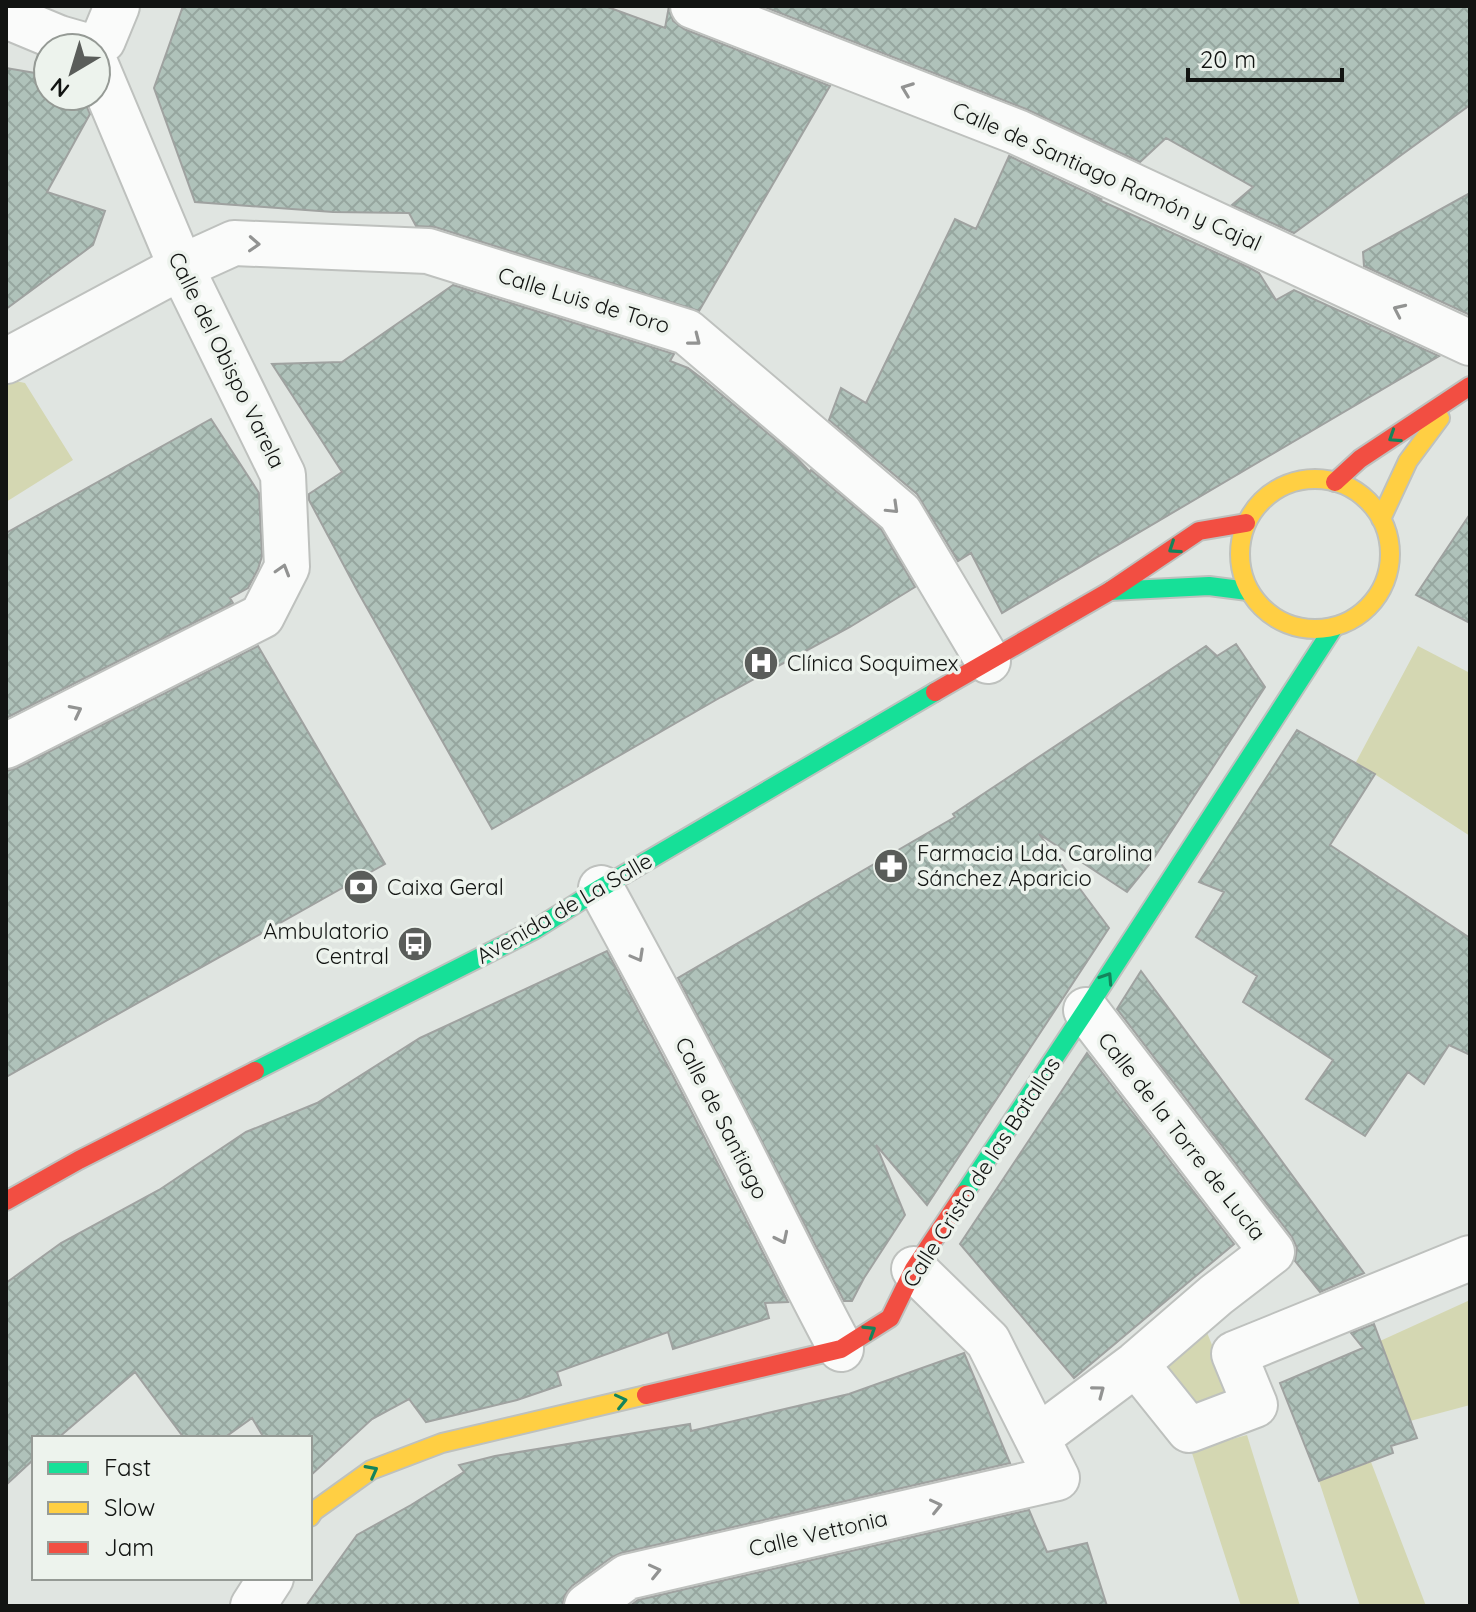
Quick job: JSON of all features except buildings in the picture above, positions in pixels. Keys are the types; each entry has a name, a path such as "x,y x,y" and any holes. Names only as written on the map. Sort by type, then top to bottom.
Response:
{"main road":[{"path":"1335,482 1360,459 1463,392"},
{"path":"1381,519 1408,461 1463,392"},
{"path":"1315,479 1335,482 1354,490 1381,519 1389,540 1390,563 1385,584 1372,604 1355,619 1334,627 1309,630 1285,624 1264,610 1248,591 1240,569 1239,546 1246,523 1257,505 1273,491 1293,482 1315,479"},
{"name":"Avenida de La Salle","path":"9,1196 534,930 1110,591 1199,531 1246,523"},
{"name":"Avenida de La Salle","path":"1110,591 1209,586 1248,591"},
{"name":"Calle Cristo de las Batallas","path":"312,1514 371,1470 442,1443 841,1349 890,1318 914,1269 1334,627"}],"street":[{"path":"106,32 117,6"},
{"name":"Calle de Santiago Ramón y Cajal","path":"693,6 1017,132 1470,343"},
{"path":"6,16 45,32"},
{"name":"Calle del Obispo Varela","path":"6,746 262,616 287,567 283,475 181,267 112,103"},
{"name":"Calle Luis de Toro","path":"6,361 181,267 234,243 428,251 687,332 900,513 988,661"},
{"name":"Calle de Santiago","path":"601,888 670,1014 841,1349"},
{"name":"Calle de la Torre de Lucía","path":"1037,1438 1136,1364 1216,1295 1272,1252 1086,1010"},
{"path":"1136,1364 1189,1430 1255,1405 1234,1354 1470,1258"},
{"path":"914,1269 988,1341 1037,1438"},
{"name":"Calle Vettonia","path":"587,1606 627,1577 1057,1478 1037,1438"},
{"path":"253,1606 270,1580"}],"green space":[{"path":"6,379 25,383 73,460 6,502"},
{"path":"1418,646 1470,673 1470,836 1356,762"},
{"path":"1470,1300 1470,1405 1410,1421 1380,1341"},
{"path":"1206,1330 1230,1390 1189,1405 1162,1359"},
{"path":"1247,1435 1300,1606 1241,1606 1191,1450"},
{"path":"1371,1462 1426,1606 1360,1606 1319,1481"}],"traffic: fast":[{"path":"1110,591 1209,586 1248,591"},
{"path":"964,1194 1334,627"},
{"path":"255,1071 534,930 935,692"}],"traffic: slow":[{"path":"1381,519 1408,461 1440,418"},
{"path":"1315,479 1344,485 1368,501 1384,525 1390,554 1384,583 1368,607 1344,623 1315,629 1286,623 1262,607 1246,583 1240,554 1246,525 1262,501 1286,485 1315,479"},
{"path":"312,1514 371,1470 442,1443 646,1395"}],"traffic: jam":[{"path":"1335,482 1360,459 1470,386"},
{"path":"935,692 1110,591 1199,531 1246,523"},
{"path":"6,1201 79,1160 255,1071"},
{"path":"646,1395 841,1349 890,1318 914,1269 964,1194"}],"place":[{"name":"Clínica Soquimex","path":"761,663"},
{"name":"Farmacia Lda. Carolina Sánchez Aparicio","path":"891,866"},
{"name":"Caixa Geral","path":"361,887"},
{"name":"Ambulatorio Central","path":"415,944"}]}
